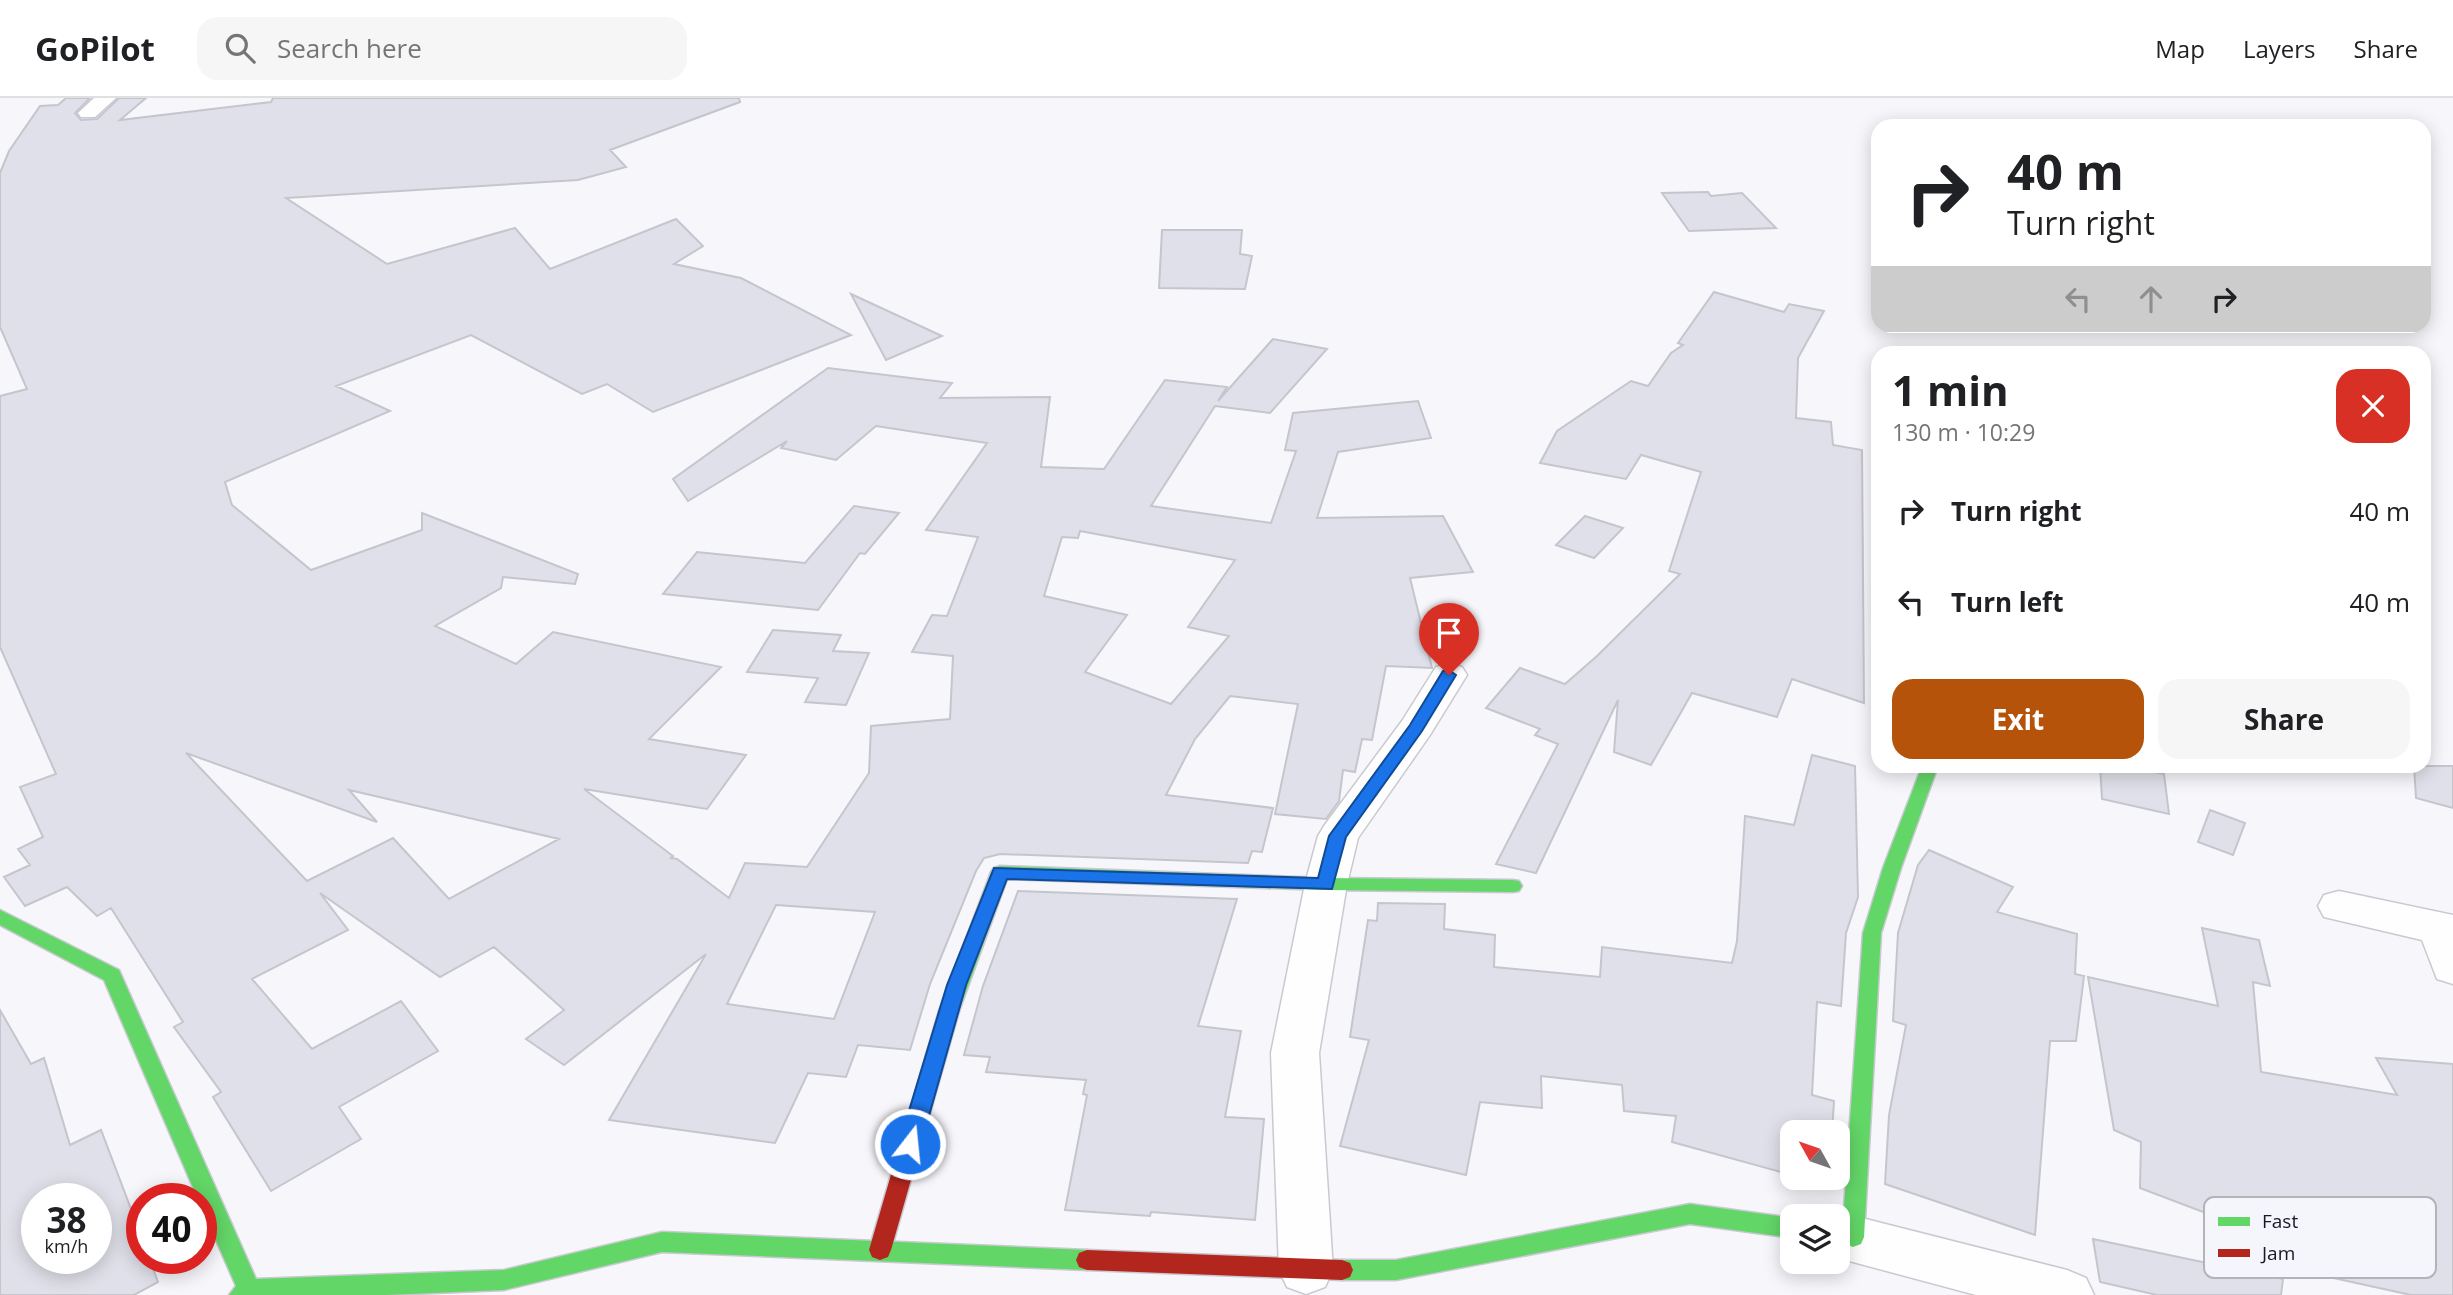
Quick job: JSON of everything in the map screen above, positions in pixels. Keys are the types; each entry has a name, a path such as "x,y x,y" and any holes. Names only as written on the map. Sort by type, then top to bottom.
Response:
{"street":[{"path":"88,113 106,98"},
{"path":"1306,1270 1295,1053 1326,884 1338,836 1417,727 1449,675"},
{"path":"1848,1204 1872,933 1892,868 1927,773"},
{"path":"880,1250 956,985 1000,872 1326,884 1513,886"},
{"path":"2339,906 2449,942"},
{"path":"0,917 112,975 245,1293 504,1280 662,1242 1306,1270 1396,1270 1690,1214 1780,1226"},
{"path":"1850,1237 2067,1295"}],"building":[{"path":"66,98 90,98 75,113 81,120 97,119 119,98 146,98 120,120 271,102 273,98 739,98 740,102 610,150 626,167 578,180 286,198 387,264 515,228 550,269 676,219 703,246 674,264 741,278 851,335 653,412 607,384 582,394 471,335 336,386 390,411 225,482 232,505 311,570 422,530 422,513 578,574 575,584 503,577 501,588 435,626 516,664 553,632 721,667 649,739 746,755 707,809 584,789 673,856 671,858 677,859 729,898 745,863 807,867 869,773 871,726 950,719 953,656 912,652 932,615 947,616 978,537 926,530 987,443 876,426 836,460 781,448 787,441 688,501 673,479 828,368 952,383 940,398 1050,397 1041,467 1104,469 1165,380 1227,387 1218,401 1273,339 1327,349 1270,413 1215,406 1151,506 1271,523 1296,451 1285,450 1293,413 1418,401 1431,438 1338,452 1317,518 1443,516 1473,572 1410,578 1432,668 1386,666 1372,740 1362,739 1355,772 1343,770 1339,801 1326,819 1275,814 1298,704 1230,696 1195,739 1166,795 1273,808 1262,852 1252,851 1248,863 1000,854 984,858 976,871 930,984 910,1050 858,1045 846,1077 808,1073 775,1143 609,1120 706,954 564,1065 526,1039 564,1010 494,947 440,977 320,893 348,930 252,979 312,1049 401,1001 438,1051 339,1107 361,1139 271,1191 213,1097 221,1092 174,1027 183,1022 111,908 97,916 67,887 25,906 4,877 30,865 18,849 43,837 20,787 56,774 0,647 0,396 27,389 0,327 0,173 9,151 40,106 58,105","holes":["1080,531 1235,560 1188,627 1229,636 1171,704 1085,672 1127,615 1044,596 1062,537 1078,538","186,753 377,822 349,790 559,839 449,899 393,838 307,881","776,905 875,912 834,1019 727,1004"]},
{"path":"1708,192 1711,196 1742,193 1776,228 1689,231 1662,193"},
{"path":"1162,230 1242,230 1240,254 1252,256 1245,289 1159,288"},
{"path":"1714,292 1784,312 1789,304 1824,311 1798,358 1796,418 1831,422 1833,445 1862,450 1864,703 1792,679 1777,717 1692,693 1651,765 1614,752 1618,700 1536,873 1496,864 1558,744 1535,735 1540,729 1486,708 1520,668 1565,684 1680,574 1669,571 1701,472 1641,455 1626,479 1540,463 1557,431 1631,381 1648,386 1671,353 1683,345 1678,343"},
{"path":"851,294 942,336 886,360"},
{"path":"854,506 899,513 865,554 860,553 818,610 663,594 697,552 805,563"},
{"path":"1585,516 1623,528 1594,558 1556,545"},
{"path":"773,630 841,635 833,651 869,653 846,705 805,702 818,678 747,672"},
{"path":"1812,755 1855,766 1858,897 1846,933 1841,1006 1817,1002 1812,1095 1834,1101 1833,1120 1780,1120 1780,1172 1672,1142 1676,1116 1624,1111 1622,1085 1541,1076 1542,1108 1480,1102 1466,1175 1340,1146 1369,1040 1350,1037 1368,920 1377,921 1378,903 1445,904 1444,929 1495,935 1494,967 1600,977 1602,947 1732,963 1737,941 1745,816 1794,825"},
{"path":"2431,766 2453,766 2453,808 2416,798 2414,773 2431,773"},
{"path":"2100,773 2164,774 2169,814 2102,799"},
{"path":"2210,810 2245,823 2233,855 2198,842"},
{"path":"1929,850 2013,887 1997,912 2077,934 2075,974 2084,976 2076,1041 2050,1041 2035,1235 1885,1184 1889,1115 1906,1025 1893,1021 1898,933 1918,865"},
{"path":"1018,891 1237,899 1198,1026 1241,1031 1225,1117 1264,1119 1255,1220 1151,1212 1150,1216 1065,1210 1087,1095 1083,1094 1086,1080 986,1072 990,1057 964,1055 983,986"},
{"path":"2202,928 2259,940 2270,986 2253,982 2261,1072 2397,1095 2376,1058 2453,1064 2453,1295 2411,1295 2333,1278 2436,1278 2436,1197 2204,1197 2204,1212 2140,1188 2141,1142 2114,1130 2088,977 2218,1006"},
{"path":"0,1010 31,1064 44,1058 70,1145 101,1130 126,1196 126,1274 155,1274 158,1282 134,1295 0,1295"},
{"path":"2093,1239 2204,1262 2204,1278 2283,1279 2281,1295 2157,1295 2100,1282"}],"traffic: fast":[{"path":"1853,1237 1872,933 1892,868 1927,773"},
{"path":"949,1011 1000,872 1326,884 1513,886"},
{"path":"0,917 112,975 249,1290"},
{"path":"1342,1270 1396,1270 1690,1214 1780,1226"},
{"path":"241,1295 249,1290 504,1280 662,1242 1087,1260"}],"traffic: jam":[{"path":"880,1250 949,1011"},
{"path":"1087,1260 1342,1270"}],"route":[{"path":"910,1144 956,985 1000,872 1326,884 1338,836 1417,727 1449,675"}]}
